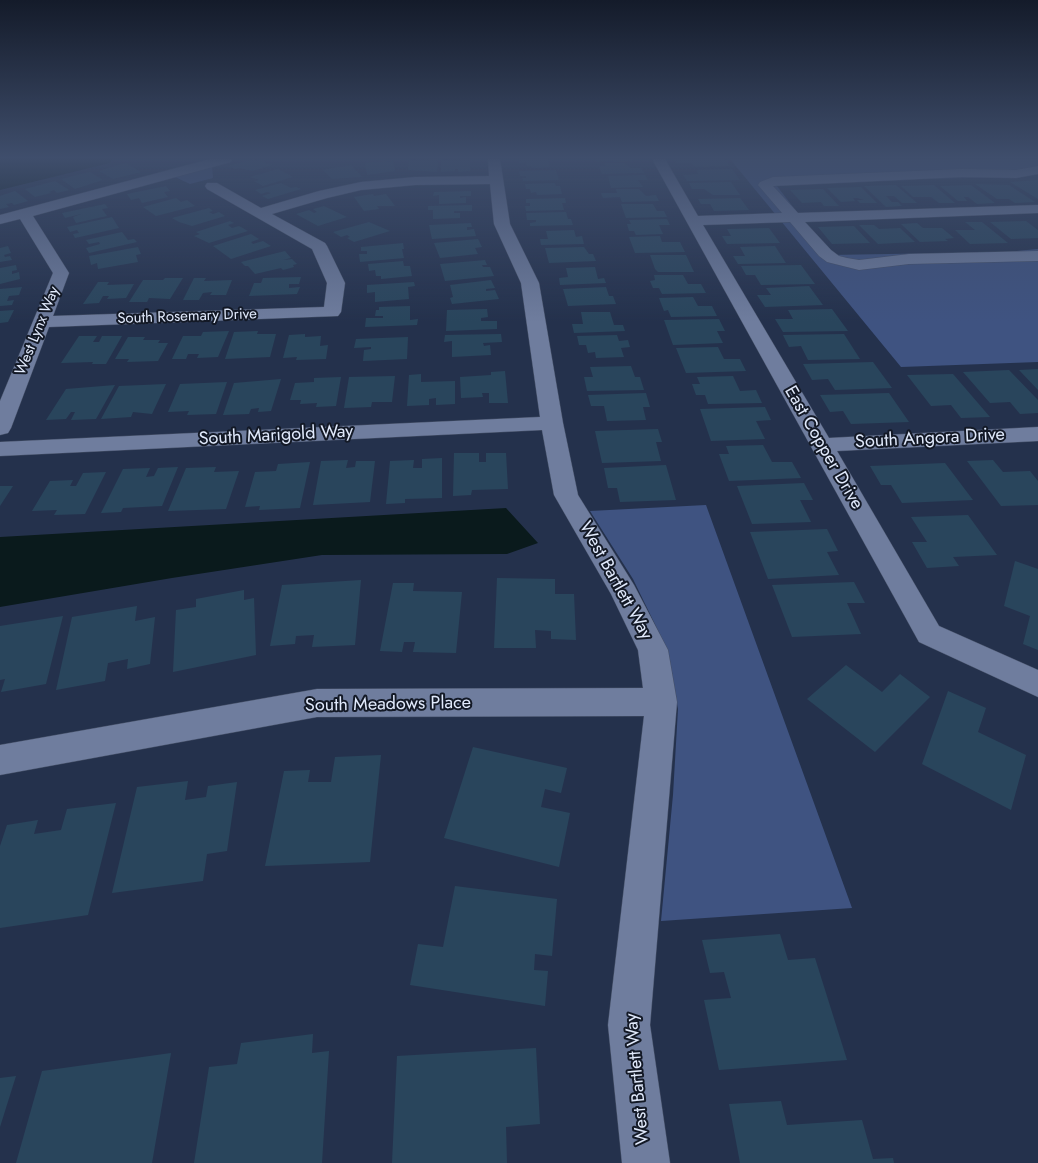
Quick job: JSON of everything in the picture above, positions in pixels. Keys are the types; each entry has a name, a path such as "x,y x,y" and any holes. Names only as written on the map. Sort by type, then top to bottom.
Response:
{"street":[{"path":"0,220 23,213"},
{"name":"West Lynx Way","path":"0,428 61,273 24,213"},
{"name":"South Rosemary Drive","path":"42,322 332,312 336,283 319,246 260,213"},
{"name":"West Bartlett Way","path":"501,213 502,224 530,283 552,423 566,495 624,592 653,650 661,702 629,1025 646,1163"},
{"name":"East Copper Drive","path":"688,213 930,634 1038,684"},
{"path":"790,213 825,253 833,259 845,263 859,265 909,259 1038,256"},
{"path":"692,221 922,213"},
{"name":"South Marigold Way","path":"0,449 552,423"},
{"name":"South Angora Drive","path":"822,445 1038,434"},
{"name":"South Meadows Place","path":"0,760 317,703 661,702"}],"shaded area":[{"path":"775,213 798,213 830,255 1006,252 1038,249 1038,362 901,367"},
{"path":"706,505 852,908 661,921 673,795 678,709 666,647 633,579 590,511"},
{"path":"506,508 538,543 507,554 322,555 0,607 0,537"}],"building":[{"path":"62,213 105,213 107,216 76,223 73,217 81,214 65,218"},
{"path":"152,213 167,213 156,216"},
{"path":"189,213 221,213 225,216 192,226 172,218"},
{"path":"339,213 347,217 318,226 296,214"},
{"path":"433,213 460,213 460,218 433,219"},
{"path":"526,213 566,213 573,225 530,226 530,223 536,222 536,220 527,220"},
{"path":"624,213 665,213 667,217 626,218"},
{"path":"112,217 119,228 75,238 73,234 79,233 77,230 70,232 67,227"},
{"path":"667,219 670,225 659,225 663,234 636,235 634,231 629,231 627,224 631,224 629,220"},
{"path":"230,221 234,223 228,225 232,228 239,226 248,231 209,243 194,236 200,234 196,232"},
{"path":"1026,221 1038,230 1038,238 1011,239 990,222"},
{"path":"369,222 390,231 354,242 347,238 350,237 347,235 341,237 333,232"},
{"path":"965,222 982,222 1008,243 970,244 955,230 975,230"},
{"path":"471,223 472,227 467,227 467,230 474,229 476,236 432,239 429,225"},
{"path":"917,223 923,228 942,228 954,238 945,239 948,241 920,242 901,224"},
{"path":"859,225 874,225 879,229 900,228 915,242 878,244"},
{"path":"854,226 870,243 832,244 818,227"},
{"path":"769,228 780,243 727,244 722,236 731,236 727,229"},
{"path":"574,230 576,237 582,236 584,244 541,245 540,239 548,239 546,231"},
{"path":"122,232 128,240 134,239 137,242 89,253 86,248 100,244 99,242 89,244 86,240"},
{"path":"251,234 259,239 251,242 253,244 263,241 271,246 231,259 213,246"},
{"path":"660,236 662,242 680,242 685,252 635,253 629,237"},
{"path":"478,239 482,247 475,248 478,254 440,258 434,243"},
{"path":"403,243 404,258 360,262 359,254 367,254 367,251 361,251 361,247"},
{"path":"8,246 11,253 4,255 5,257 10,256 12,260 0,262 0,248"},
{"path":"775,246 786,263 738,264 733,256 745,256 740,247"},
{"path":"138,247 141,254 136,255 138,262 98,269 97,263 91,265 89,256"},
{"path":"584,247 589,254 593,254 596,261 549,263 545,248"},
{"path":"285,251 291,258 283,260 292,259 297,264 293,265 294,267 255,274 248,266 241,262"},
{"path":"650,255 686,255 694,272 658,272"},
{"path":"485,260 487,265 482,265 483,267 490,267 494,276 445,281 440,264"},
{"path":"403,261 404,266 410,266 412,276 381,279 381,276 376,276 375,270 369,271 368,264"},
{"path":"16,265 17,270 12,271 12,274 19,272 20,279 0,284 0,268"},
{"path":"801,265 815,284 761,285 755,275 746,275 741,266"},
{"path":"595,267 598,279 604,278 606,283 560,285 559,278 568,277 566,268"},
{"path":"654,275 683,275 688,284 701,284 706,293 662,294 659,288 653,288 650,281 655,280"},
{"path":"301,277 299,284 289,284 289,288 300,287 297,294 249,296 254,283 261,283 263,278"},
{"path":"165,278 183,278 170,299 149,298 147,302 129,302 143,280 163,280"},
{"path":"194,278 206,278 204,281 232,280 226,295 210,295 212,292 203,293 199,300 183,300"},
{"path":"491,280 495,288 486,289 486,291 495,290 499,299 452,304 450,298 453,297 450,285"},
{"path":"98,282 109,282 107,285 134,284 126,298 107,299 109,296 103,296 99,303 83,304"},
{"path":"414,282 415,286 408,287 409,299 375,302 375,292 367,293 367,285"},
{"path":"809,286 823,305 765,307 757,295 771,295 766,288"},
{"path":"22,287 19,295 9,296 7,301 14,300 12,305 0,306 0,289"},
{"path":"606,287 609,296 613,296 616,304 568,306 563,289"},
{"path":"693,297 698,306 712,306 717,316 671,317 668,310 664,311 659,298"},
{"path":"410,306 410,320 418,319 417,325 365,327 366,318 383,318 383,316 375,316 376,310 379,310 379,307"},
{"path":"487,309 488,317 481,318 481,321 497,321 497,329 446,331 447,310"},
{"path":"832,309 848,331 783,332 775,319 793,319 788,310"},
{"path":"14,310 8,322 0,323 0,311"},
{"path":"581,312 610,312 614,325 623,325 625,331 574,333 572,324 583,324"},
{"path":"719,319 725,331 717,331 723,343 673,345 664,320"},
{"path":"229,331 218,357 197,358 199,354 188,354 186,359 172,359 183,336 201,336 203,332"},
{"path":"258,331 257,334 276,334 270,357 225,359 234,332"},
{"path":"305,334 305,337 321,336 320,346 328,345 326,359 296,360 297,357 283,358 289,335"},
{"path":"501,334 502,342 483,343 484,346 490,345 491,355 452,357 452,341 444,342 445,335"},
{"path":"844,334 860,359 808,360 801,346 789,347 783,335"},
{"path":"617,335 619,341 628,340 630,347 621,348 624,357 596,358 595,352 588,353 586,345 579,345 577,336"},
{"path":"79,336 97,336 93,342 99,342 102,336 122,336 106,364 92,364 93,362 61,363"},
{"path":"128,337 145,337 143,340 160,340 158,343 168,343 158,361 127,362 129,359 115,359"},
{"path":"408,337 407,359 363,361 364,350 371,349 371,347 354,348 356,339"},
{"path":"718,347 724,359 740,359 746,371 686,373 676,348"},
{"path":"873,362 892,388 835,390 828,379 812,380 803,364"},
{"path":"631,366 635,377 640,377 644,390 587,391 584,377 593,377 590,367"},
{"path":"1038,369 1038,390 1019,370"},
{"path":"1009,370 1038,400 1038,413 1020,414 1010,402 990,403 963,372"},
{"path":"505,371 508,403 489,403 489,393 482,393 483,397 461,398 460,377 491,375 491,372"},
{"path":"421,374 421,382 455,381 455,404 436,405 436,398 429,399 429,405 407,406 409,375"},
{"path":"953,374 990,417 961,418 951,405 931,406 907,375"},
{"path":"395,376 392,402 372,402 371,407 344,408 349,377"},
{"path":"733,376 740,391 756,390 762,403 708,404 705,395 696,395 692,384 700,384 697,377"},
{"path":"341,377 336,406 316,407 317,403 300,404 301,400 290,400 295,383 314,382 314,378"},
{"path":"281,379 271,411 258,412 259,408 251,409 249,414 223,415 234,383"},
{"path":"227,382 216,414 187,415 189,411 168,412 180,384"},
{"path":"166,384 152,414 133,412 131,417 101,419 119,386"},
{"path":"115,385 96,419 71,420 75,412 71,412 66,419 46,420 66,389"},
{"path":"646,393 650,407 643,407 646,420 607,421 604,406 591,406 588,395"},
{"path":"889,393 909,422 851,424 843,411 830,412 820,395"},
{"path":"765,407 771,420 756,421 765,439 711,441 700,409"},
{"path":"658,429 662,442 656,442 661,461 602,463 595,431"},
{"path":"763,445 772,462 792,462 801,478 729,481 719,454 729,454 726,446"},
{"path":"454,453 479,453 479,462 486,462 486,453 506,453 508,489 472,490 471,495 453,496"},
{"path":"442,458 442,498 405,499 405,503 386,504 390,461 414,460 413,468 422,468 422,459"},
{"path":"348,460 346,468 355,467 356,461 375,461 370,502 313,505 321,461"},
{"path":"993,460 1003,472 1030,471 1038,481 1038,505 1001,506 967,461"},
{"path":"310,462 300,508 259,510 260,506 245,507 255,472 276,471 278,464"},
{"path":"945,463 973,500 902,503 891,485 881,485 870,466"},
{"path":"666,465 676,500 620,502 617,488 608,488 604,468"},
{"path":"178,467 162,506 123,508 121,512 101,513 123,469 150,468 146,477 154,476 158,468"},
{"path":"216,467 214,472 239,471 226,509 168,511 186,468"},
{"path":"106,472 85,514 54,515 57,510 32,511 50,481 73,480 70,486 76,486 83,473"},
{"path":"804,483 813,500 800,500 811,522 752,524 737,486"},
{"path":"0,486 13,486 0,506"},
{"path":"968,515 997,555 953,557 959,566 927,568 912,542 927,542 911,517"},
{"path":"827,529 838,551 827,552 839,575 768,579 750,532"},
{"path":"1015,561 1038,569 1038,650 1023,644 1030,616 1004,606"},
{"path":"497,578 555,579 555,594 574,594 576,640 551,639 551,631 535,630 536,648 494,648"},
{"path":"361,580 355,645 312,647 314,635 296,636 295,644 270,646 282,585"},
{"path":"854,582 865,603 847,603 861,634 792,637 772,585"},
{"path":"393,583 414,583 413,591 462,592 456,653 413,652 415,642 404,642 402,652 380,651"},
{"path":"244,590 244,600 254,598 256,655 173,672 176,610 196,607 196,599"},
{"path":"137,606 135,621 155,617 150,664 127,669 128,659 108,663 105,681 56,690 72,617"},
{"path":"63,616 46,684 1,692 5,679 0,680 0,626"},
{"path":"846,665 882,692 900,674 930,697 875,752 807,699"},
{"path":"948,691 986,708 978,732 1026,755 1011,810 922,764"},
{"path":"473,747 567,768 561,793 545,789 541,807 570,813 559,867 444,838"},
{"path":"381,755 370,862 265,866 284,771 310,770 308,782 331,782 335,757"},
{"path":"188,781 185,800 206,797 208,786 237,782 227,851 207,854 203,881 112,893 137,787"},
{"path":"116,803 88,915 0,928 0,846 7,825 38,820 34,834 61,830 67,809"},
{"path":"455,886 557,899 552,956 535,954 534,970 548,971 545,1006 410,985 418,944 443,947"},
{"path":"780,934 788,960 815,958 847,1060 719,1070 704,1000 731,998 724,972 710,973 702,940"},
{"path":"313,1034 312,1053 329,1051 322,1163 194,1163 209,1067 237,1064 241,1043"},
{"path":"536,1048 540,1124 506,1127 507,1163 392,1163 397,1056"},
{"path":"171,1053 152,1163 16,1163 42,1071"},
{"path":"16,1076 0,1127 0,1078"},
{"path":"781,1101 787,1125 862,1120 873,1159 893,1158 894,1163 740,1163 729,1104"}]}
